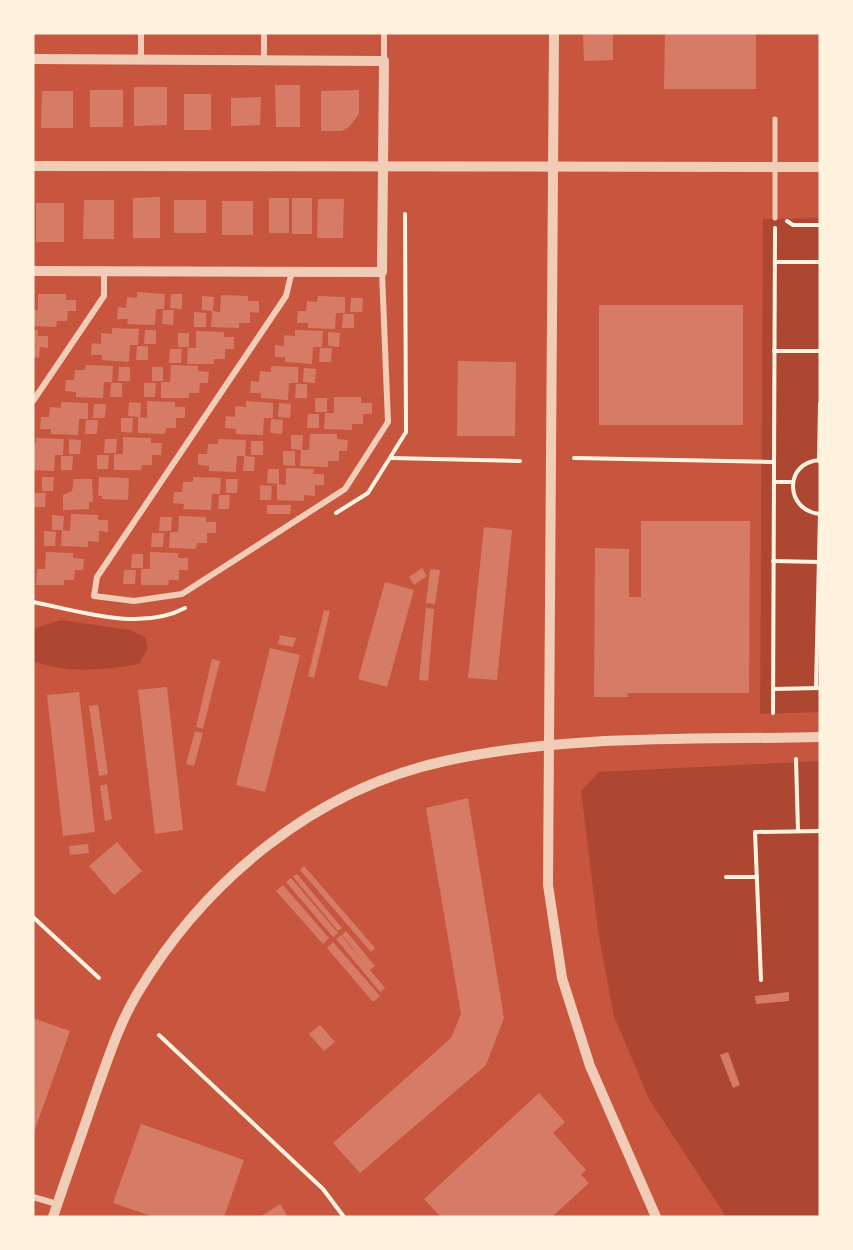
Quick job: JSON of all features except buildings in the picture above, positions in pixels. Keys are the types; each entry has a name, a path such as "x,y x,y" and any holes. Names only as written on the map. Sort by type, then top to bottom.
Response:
{"street":[{"path":"141,33 141,59"},
{"path":"264,33 264,59"},
{"path":"292,271 286,297 97,578 94,596 135,601 182,594 345,489 388,422 382,272 384,33"},
{"path":"554,33 548,885 562,978 590,1066 656,1217"},
{"path":"33,59 384,61"},
{"path":"775,121 775,218"},
{"path":"33,166 820,167"},
{"path":"33,271 382,272"},
{"path":"33,401 104,296 104,271"},
{"path":"52,1217 108,1057 136,995 180,932 242,864 300,822 358,789 444,761 549,745 820,737"},
{"path":"33,1197 57,1204"}],"path":[{"path":"775,211 793,225 820,225"},
{"path":"330,518 368,493 406,432 405,214"},
{"path":"773,714 775,218"},
{"path":"775,262 820,262"},
{"path":"774,351 820,351"},
{"path":"773,689 818,688 820,514 811,513 797,503 793,496 793,482 798,470 805,464 819,460 820,404"},
{"path":"390,458 520,461"},
{"path":"574,458 774,462"},
{"path":"774,482 793,482"},
{"path":"773,561 820,562"},
{"path":"33,603 116,618 142,619 177,613 196,603"},
{"path":"796,759 798,831"},
{"path":"760,980 755,832 820,831"},
{"path":"726,877 756,877"},
{"path":"33,917 99,978"},
{"path":"159,1035 322,1189 344,1217"}],"shaded area":[{"path":"820,218 820,712 760,714 763,219"},
{"path":"61,620 130,630 145,637 148,648 139,664 112,668 86,670 59,668 33,661 33,629"},
{"path":"820,761 820,1217 726,1217 649,1099 614,1016 599,937 581,791 599,772"}]}
